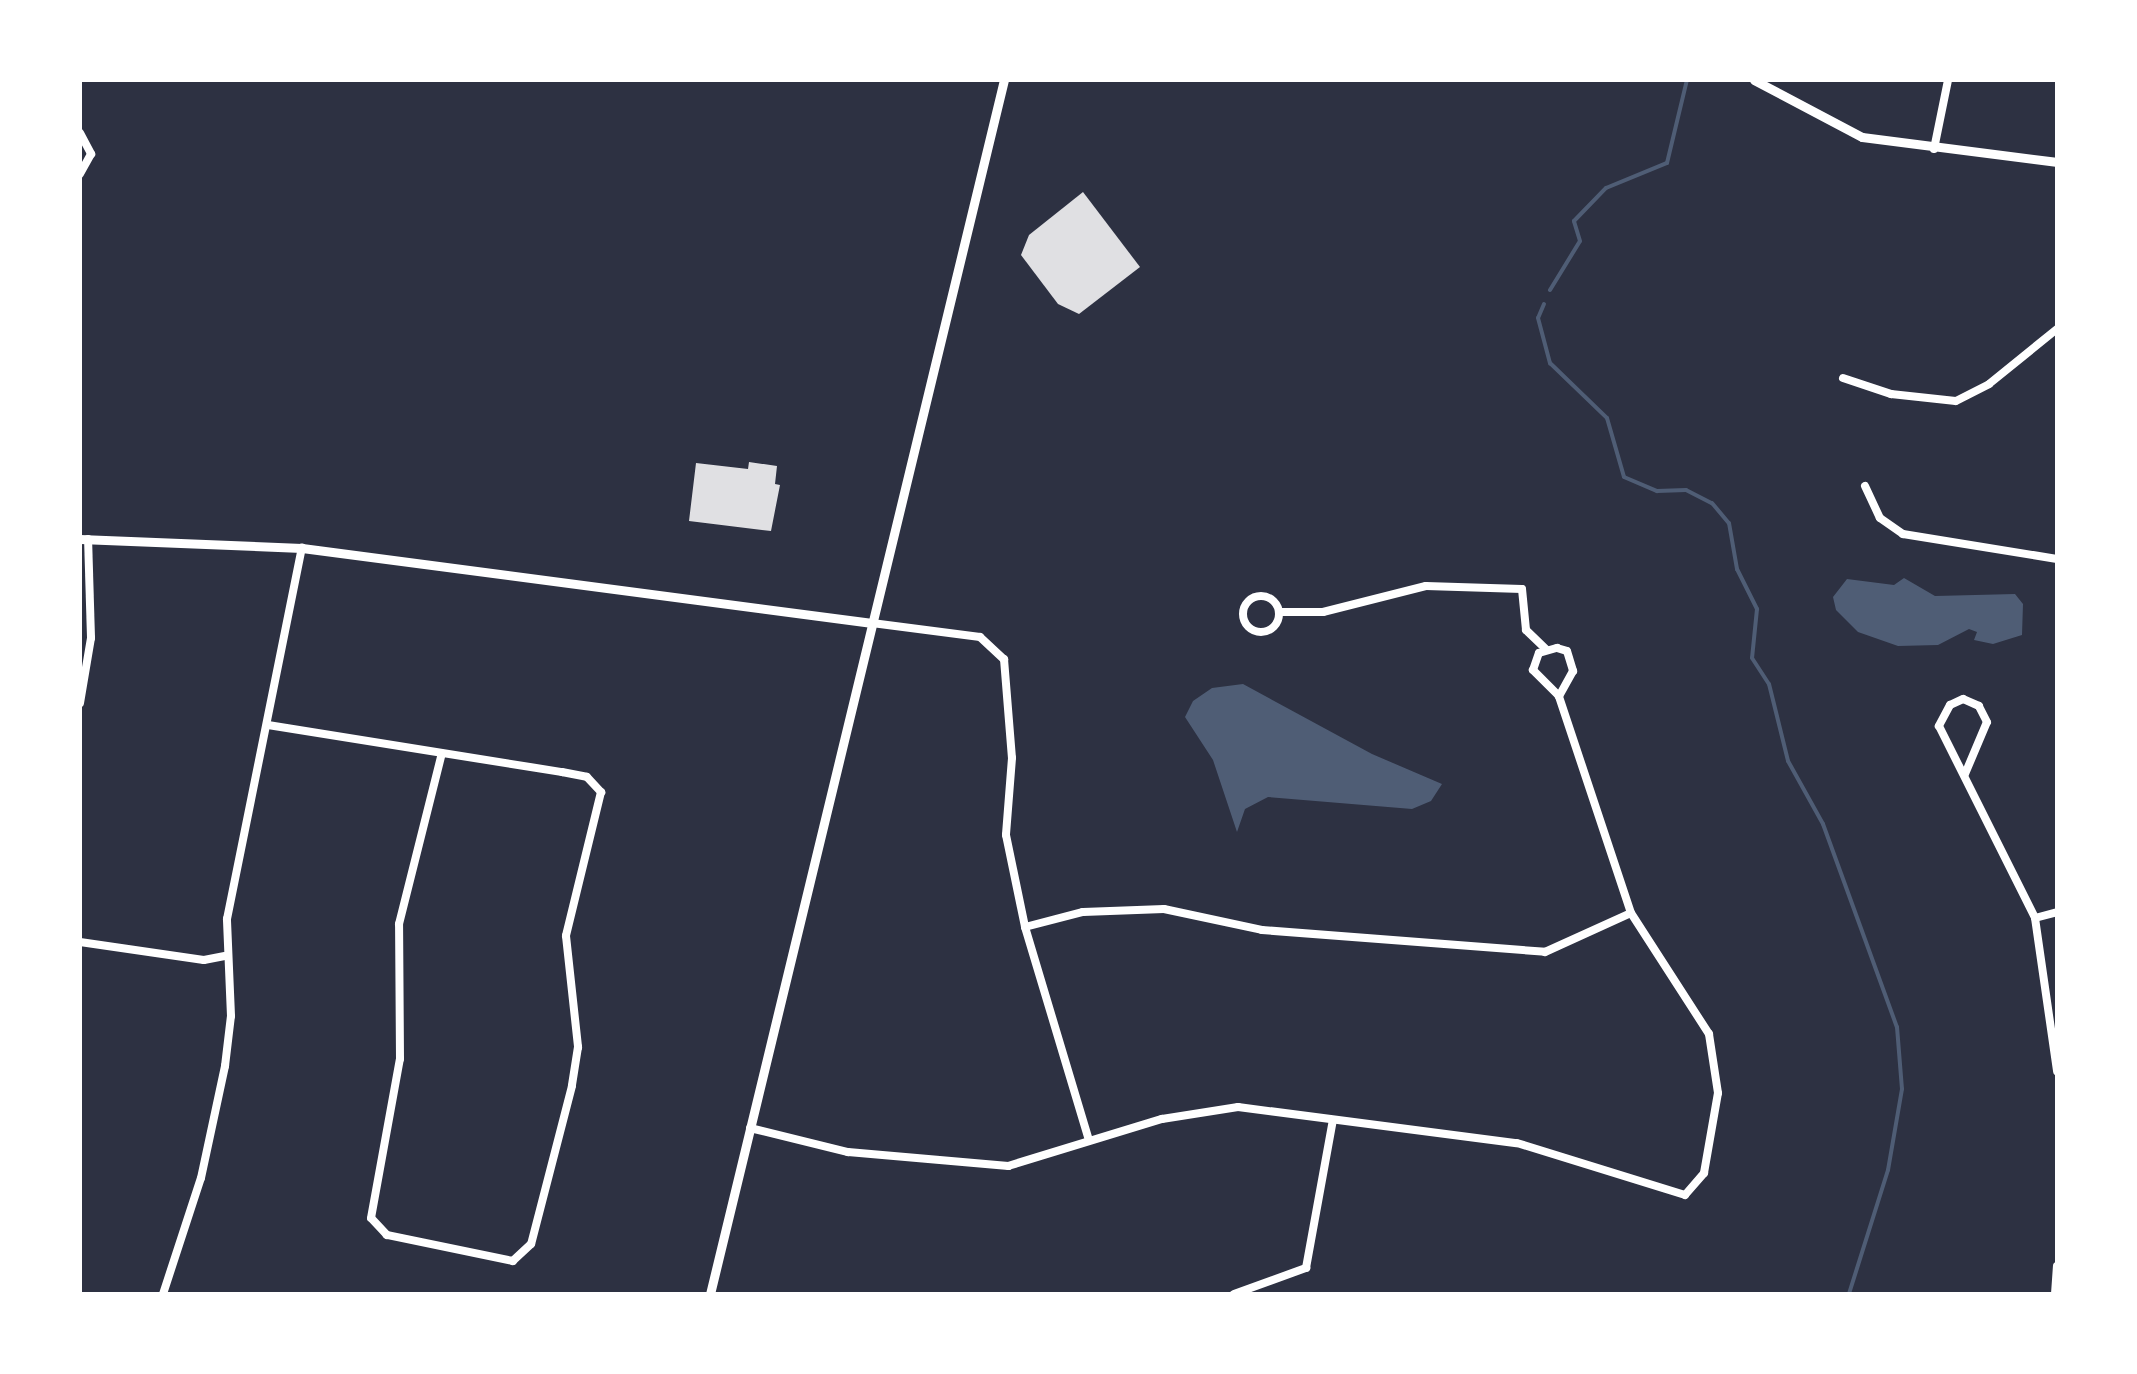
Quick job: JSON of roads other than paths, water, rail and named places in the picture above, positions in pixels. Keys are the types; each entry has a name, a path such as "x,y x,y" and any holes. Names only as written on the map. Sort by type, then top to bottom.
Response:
{"street":[{"path":"710,1294 1004,80"},
{"path":"1754,80 1862,137 2057,162"},
{"path":"1934,149 1948,80"},
{"path":"80,133 91,154 80,174"},
{"path":"1843,378 1892,394 1956,402 1989,384 2057,328"},
{"path":"1865,486 1880,518 1903,534 2057,559"},
{"path":"80,703 91,638 84,539 302,548 980,637 1004,659 1012,744 1006,835 1025,927 1088,1141"},
{"path":"162,1294 201,1178 226,1066 231,1016 226,956 234,876 302,548"},
{"path":"1282,612 1262,634 1241,616 1246,601 1258,595 1282,612 1323,612 1426,586 1522,589 1526,630 1546,649 1568,651 1572,660 1559,696"},
{"path":"750,1128 848,1152 1008,1166 1162,1119 1238,1107 1517,1143 1684,1196 1697,1187 1718,1092 1710,1034 1631,913 1559,696 1532,670 1546,649"},
{"path":"1965,774 1987,722 1979,706 1963,699 1950,704 1940,726 2035,918 2057,1070"},
{"path":"268,725 442,753 587,777 601,792 566,936 578,1047 572,1086 531,1244 514,1261 386,1235 371,1218 400,1059 398,924 442,753"},
{"path":"1025,927 1083,912 1164,909 1262,930 1545,952 1631,913"},
{"path":"2035,918 2057,912"},
{"path":"80,942 204,960 226,956"},
{"path":"1234,1294 1306,1268 1333,1120"},
{"path":"2055,1294 2057,1266"}],"water":[{"path":"1904,578 1935,596 2015,594 2023,604 2022,635 1993,644 1974,640 1977,632 1969,629 1938,645 1898,646 1858,632 1836,610 1833,597 1847,579 1894,585"},
{"path":"1243,684 1372,754 1442,784 1431,801 1412,809 1268,797 1245,809 1237,832 1213,760 1185,717 1193,701 1212,688"}],"waterway":[{"path":"1550,290 1580,241 1574,221 1606,188 1667,163 1687,80"},
{"path":"1544,304 1538,318 1550,363 1607,418 1624,477 1657,491 1686,490 1712,503 1729,523 1737,569 1757,609 1752,658 1769,684 1788,761 1823,824 1897,1027 1902,1089 1888,1170 1849,1294"}]}
